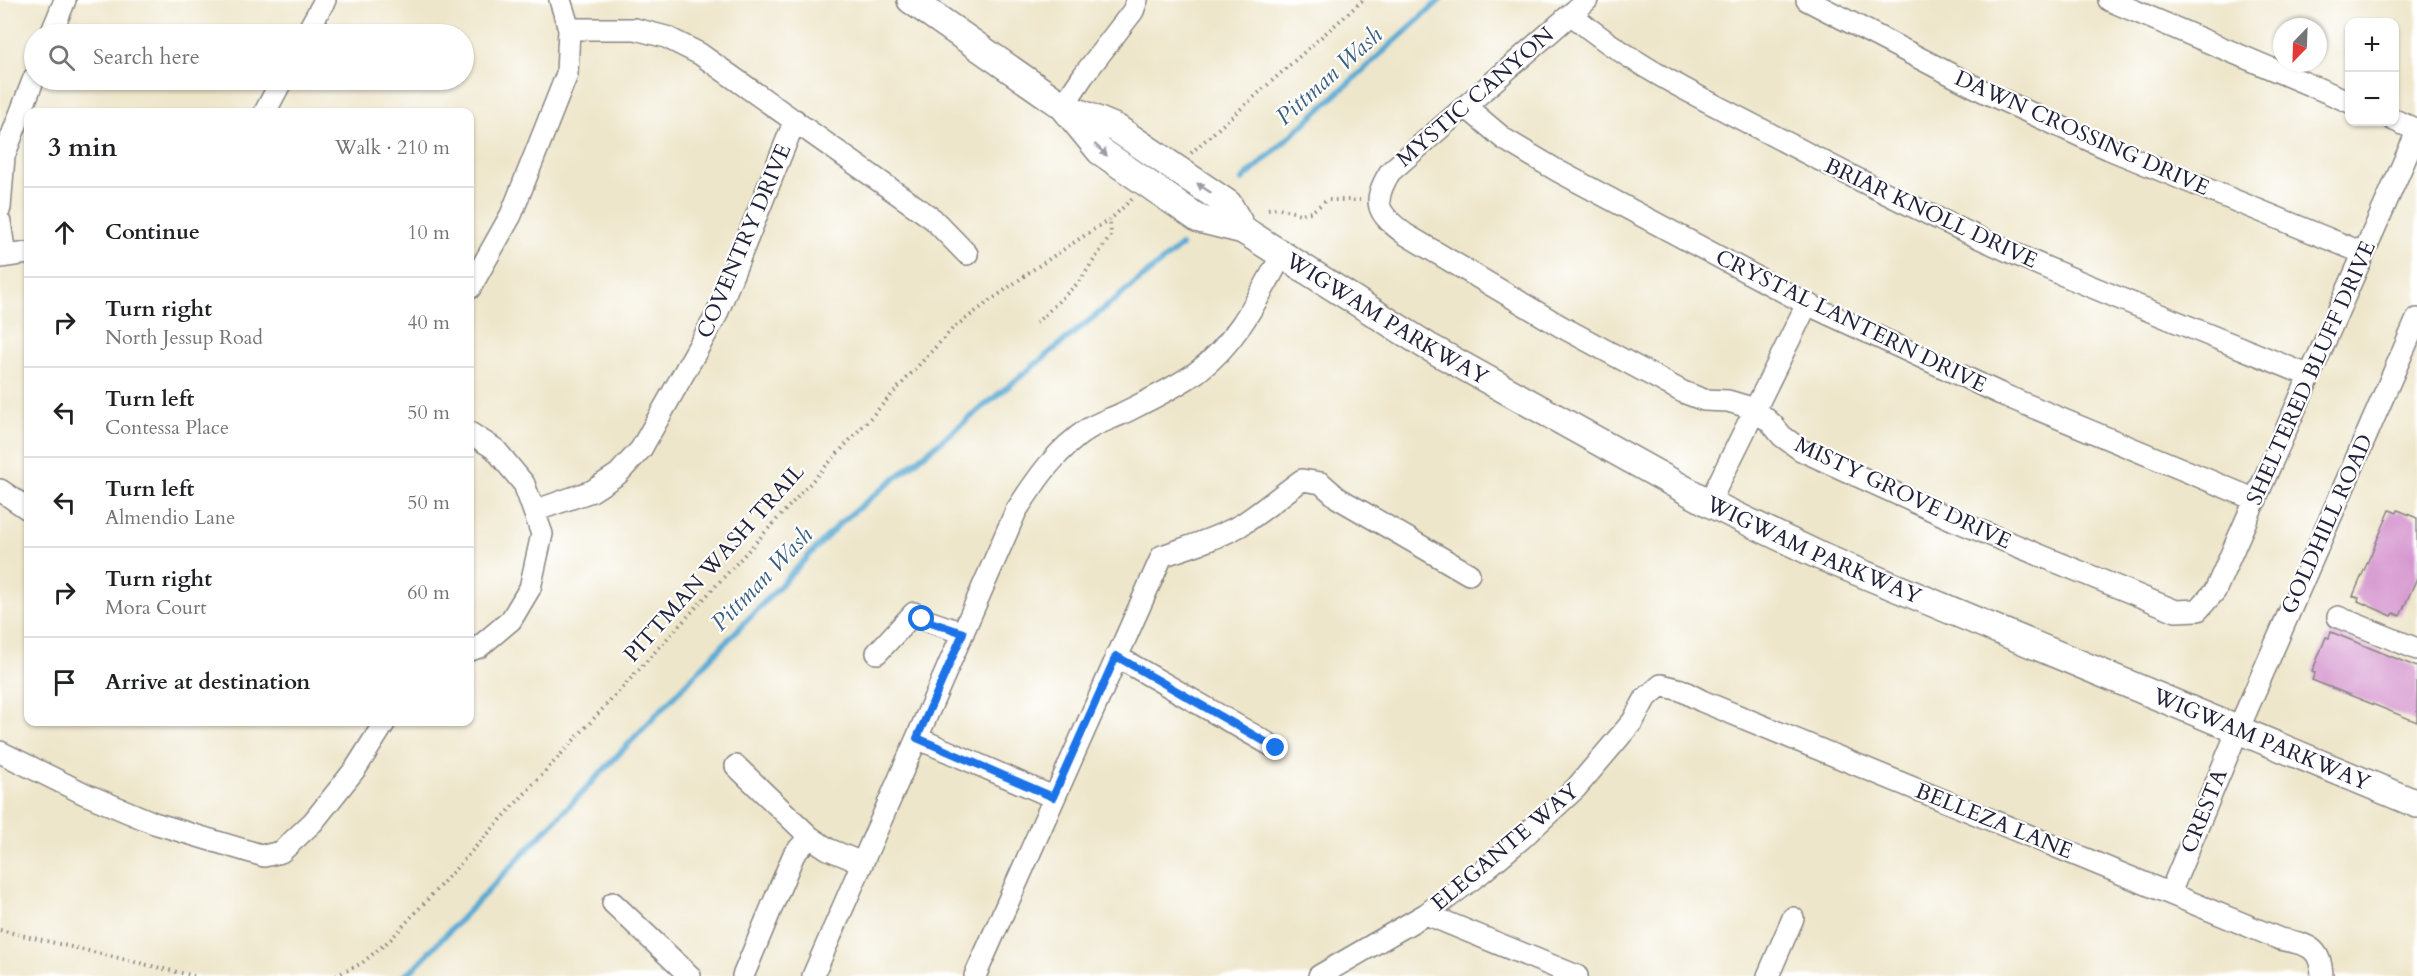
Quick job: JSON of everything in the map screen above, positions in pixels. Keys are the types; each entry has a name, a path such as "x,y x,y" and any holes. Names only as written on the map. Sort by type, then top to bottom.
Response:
{"main road":[{"name":"WIGWAM PARKWAY","path":"911,0 1063,106 1100,151 1199,219 1243,230 1427,346 1709,503 1820,556 2417,804"}],"street":[{"path":"55,24 65,0"},
{"path":"312,24 325,0"},
{"path":"474,281 511,215 567,74 569,29 560,0"},
{"path":"1063,106 1133,11 1137,0"},
{"name":"DAWN CROSSING DRIVE","path":"1807,0 1987,93 2109,149 2363,253"},
{"path":"2109,0 2345,100"},
{"name":"MYSTIC CANYON","path":"1378,201 1380,189 1390,172 1579,7"},
{"name":"BRIAR KNOLL DRIVE","path":"1579,7 1594,34 1674,82 1816,158 1928,214 2052,270 2310,376"},
{"path":"569,29 635,29 666,38 700,54 933,219 968,254"},
{"path":"0,208 4,156 29,90"},
{"path":"267,108 277,90"},
{"name":"CRYSTAL LANTERN DRIVE","path":"1465,106 1504,139 1558,171 1807,304 2001,394 2256,500"},
{"name":"COVENTRY DRIVE","path":"534,511 592,491 618,474 641,449 716,316 795,120"},
{"path":"2399,122 2417,131"},
{"name":"SHELTERED BLUFF DRIVE","path":"2198,610 2216,591 2417,131"},
{"name":"MISTY GROVE DRIVE","path":"1378,201 1386,220 1405,234 1592,343 1683,392 1704,400 1728,401 1755,409 1782,436 1801,450 1954,520 2176,611 2198,610"},
{"path":"0,222 3,256 24,253"},
{"path":"813,976 1016,511 1038,477 1061,450 1089,429 1165,392 1197,371 1225,347 1249,315 1282,255"},
{"path":"1709,503 1807,304"},
{"name":"GOLDHILL ROAD","path":"2238,730 2417,319"},
{"path":"474,436 495,449 524,484 542,534 530,588 511,620 474,649"},
{"path":"975,976 1162,556 1212,539 1239,526 1274,503 1302,480 1321,483 1338,498 1469,574"},
{"path":"0,490 24,506"},
{"path":"877,653 914,613 922,619 963,633"},
{"path":"2338,616 2415,643"},
{"path":"1116,656 1276,748"},
{"name":"BELLEZA LANE","path":"1661,685 1681,690 1702,701 2280,939 2308,945 2322,969"},
{"name":"ELEGANTE WAY","path":"1319,976 1426,914 1482,872 1576,788 1633,722 1645,699 1661,685"},
{"path":"0,752 85,794 154,823 264,856 281,852 313,822 356,768 382,726"},
{"name":"CRESTA","path":"2170,893 2238,730"},
{"path":"917,738 1053,797"},
{"path":"736,766 810,837 828,849 862,864"},
{"path":"743,976 794,854 810,837"},
{"path":"613,903 690,976"},
{"path":"1426,914 1577,976"},
{"path":"1768,976 1793,918"}],"path":[{"path":"1189,156 1196,147 1363,0"},
{"name":"PITTMAN WASH TRAIL","path":"336,976 362,963 400,931 953,328 1030,271 1110,218 1137,194"},
{"path":"1269,209 1279,208 1300,214 1311,212 1327,200 1378,201"},
{"path":"1036,323 1079,282 1111,236 1110,218"},
{"path":"0,930 194,976"}],"building":[{"path":"2390,510 2397,513 2398,510 2417,518 2417,578 2400,616 2394,613 2392,616 2358,601 2359,598 2353,596"},
{"path":"2331,632 2417,667 2417,722 2312,680 2315,673 2312,672 2326,637 2329,638"}],"waterway":[{"name":"Pittman Wash","path":"1242,180 1440,0"},
{"name":"Pittman Wash","path":"404,976 840,523 1181,246"}],"route":[{"path":"922,619 963,633 917,738 1053,797 1116,656 1276,748"}]}
